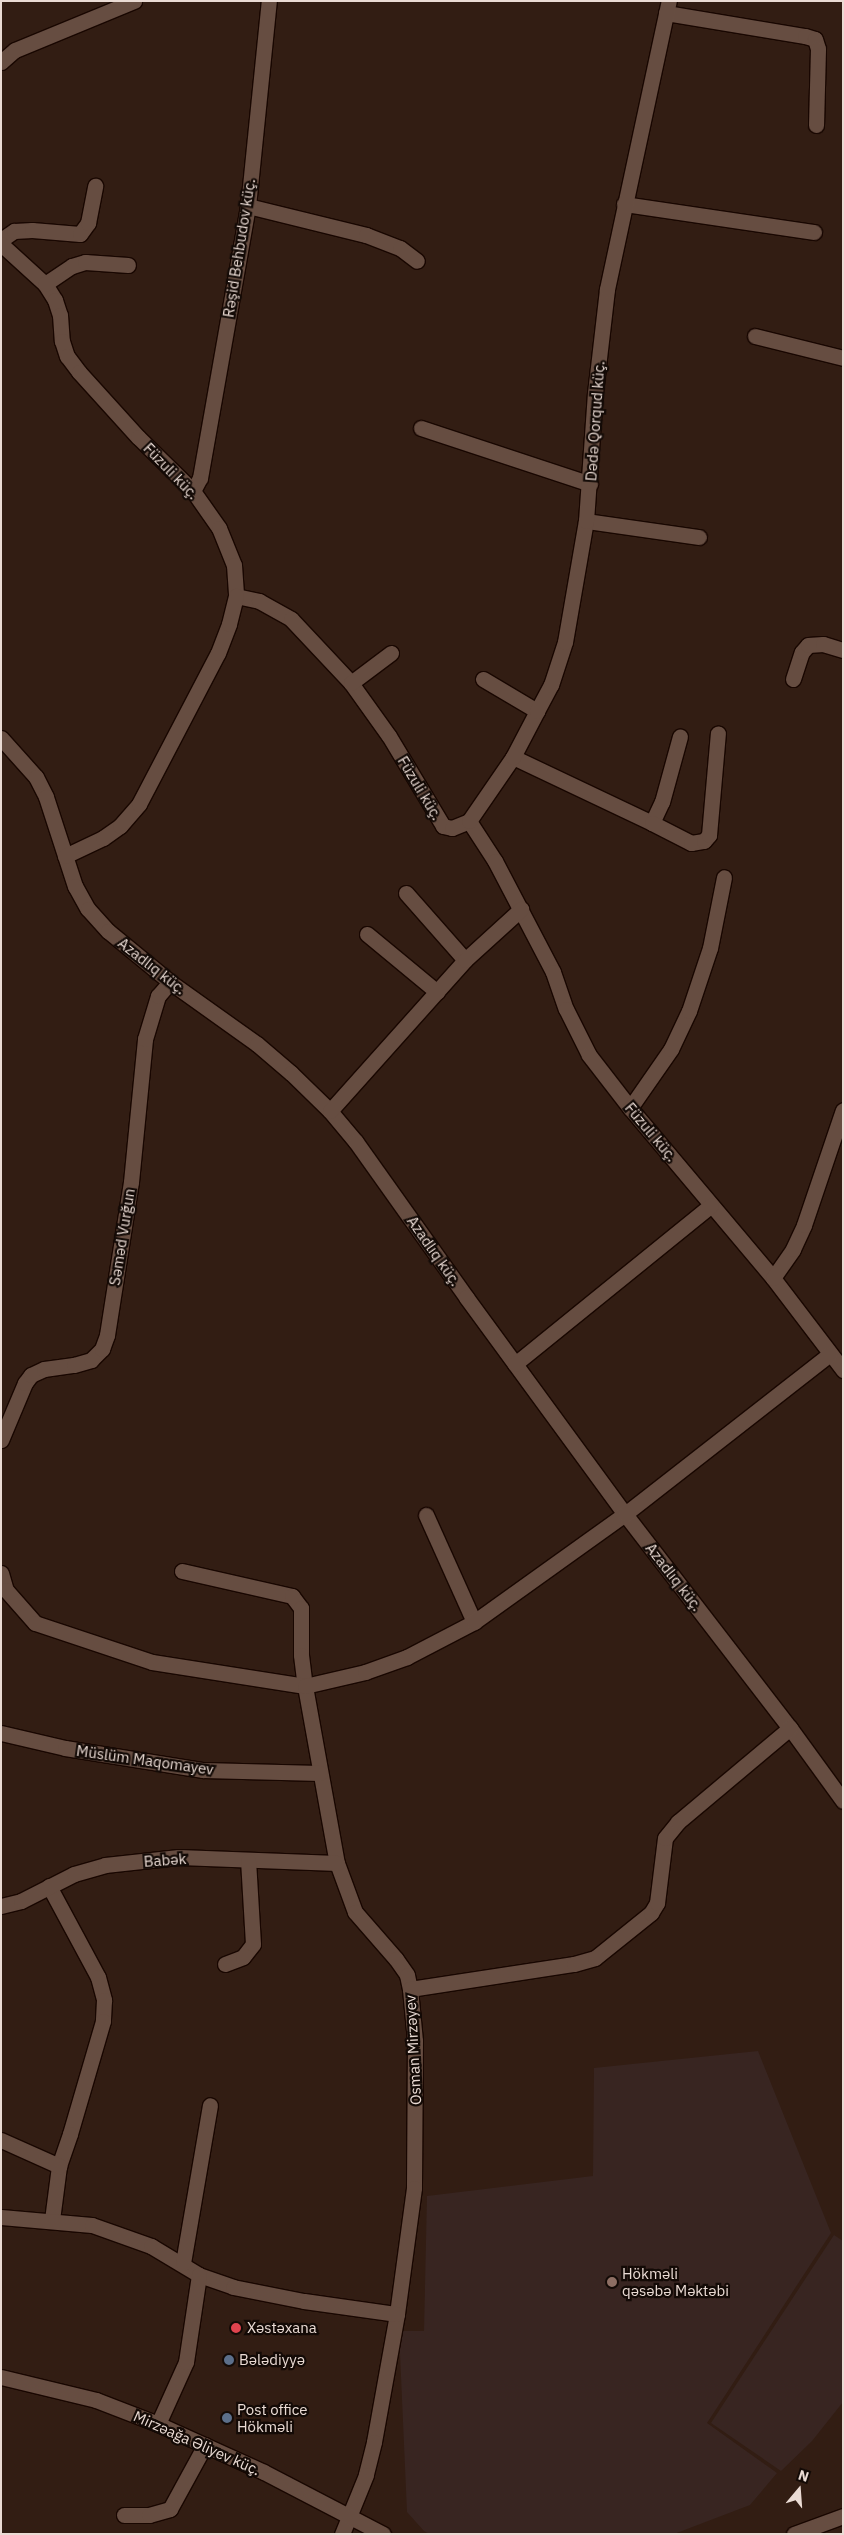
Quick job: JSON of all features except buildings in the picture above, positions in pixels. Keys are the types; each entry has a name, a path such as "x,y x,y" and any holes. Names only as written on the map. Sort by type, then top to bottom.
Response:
{"street":[{"path":"1,62 15,50 30,43 134,1"},
{"name":"Rəşid Behbudov küç.","path":"193,491 200,478 248,206 269,1"},
{"path":"668,7 815,39 818,49 816,124"},
{"name":"Dədə Qorqud küç.","path":"469,821 512,757 551,685 565,642 586,521 595,393 607,289 668,7"},
{"path":"1,240 14,232 32,230 80,234 88,223 95,186"},
{"path":"624,204 814,232"},
{"path":"248,206 366,235 400,248 417,261"},
{"name":"Füzuli küç.","path":"1,244 11,251 45,284 60,315 62,341 67,356 138,437 193,491 219,528 234,565 236,596 259,601 291,619 351,683 389,736 443,826 452,828 469,821 495,861 553,972 566,1008 589,1055 630,1108 773,1278 843,1370"},
{"path":"45,284 72,266 85,262 128,265"},
{"path":"755,336 843,358"},
{"path":"421,428 590,484"},
{"path":"586,521 699,537"},
{"path":"65,856 103,838 120,826 139,804 218,653 229,624 236,596"},
{"path":"793,678 802,652 808,645 823,644 843,650"},
{"path":"351,683 391,653"},
{"path":"483,679 537,711"},
{"path":"512,757 691,843 700,843 709,836 718,733"},
{"path":"652,823 662,802 680,736"},
{"name":"Azadlıq küç.","path":"1,738 36,777 46,797 75,886 88,909 108,931 170,982 257,1044 330,1111 356,1142 625,1514 790,1728 843,1802"},
{"path":"630,1108 671,1049 689,1011 710,948 724,877"},
{"path":"406,893 465,960"},
{"path":"330,1111 465,960 521,910"},
{"path":"367,934 437,992"},
{"name":"Səməd Vurğun","path":"1,1440 25,1383 31,1375 44,1369 74,1365 91,1360 102,1350 131,1182 145,1039 158,996 170,982"},
{"path":"773,1278 793,1249 804,1225 843,1110"},
{"path":"515,1364 712,1205"},
{"path":"1,1573 6,1590 35,1623 152,1662 305,1686 365,1672 407,1657 474,1622 625,1514 830,1354"},
{"path":"426,1514 474,1622"},
{"name":"Osman Mirzəyev","path":"182,1571 292,1596 301,1608 301,1655 305,1686 337,1863 355,1912 396,1959 407,1975 410,1989 415,2041 414,2188 397,2314 374,2442 366,2475 342,2534"},
{"path":"410,1989 574,1964 595,1958 651,1913 657,1903 666,1838 678,1822 790,1728"},
{"name":"Müslüm Maqomayev","path":"1,1733 65,1748 203,1770 320,1772"},
{"name":"Babək","path":"1,1906 21,1901 74,1874 105,1865 179,1857 337,1863"},
{"path":"225,1964 244,1957 253,1944 248,1861"},
{"path":"49,1886 98,1978 104,2000 103,2020 59,2166 52,2220"},
{"path":"182,2263 210,2105"},
{"path":"1,2140 59,2166"},
{"path":"1,2217 92,2225 151,2246 199,2275 233,2287 304,2301 397,2314"},
{"path":"158,2424 186,2362 199,2275"},
{"name":"Mirzəağa Əliyev küç.","path":"1,2377 96,2400 158,2424 264,2472 383,2534"},
{"path":"124,2515 149,2514 170,2509 205,2445"},
{"path":"794,2534 843,2516"}],"shaded area":[{"name":"Hökməli qəsəbə Məktəbi","path":"758,2051 831,2233 707,2423 777,2473 750,2505 674,2534 429,2534 424,2531 407,2512 399,2331 424,2331 427,2196 593,2176 594,2068"},
{"path":"834,2235 843,2241 843,2402 812,2441 781,2471 711,2423"}],"place":[{"name":"Hökməli qəsəbə Məktəbi","path":"612,2282"},
{"name":"Xəstəxana","path":"236,2328"},
{"name":"Bələdiyyə","path":"229,2360"},
{"name":"Post office Hökməli","path":"227,2418"}]}
